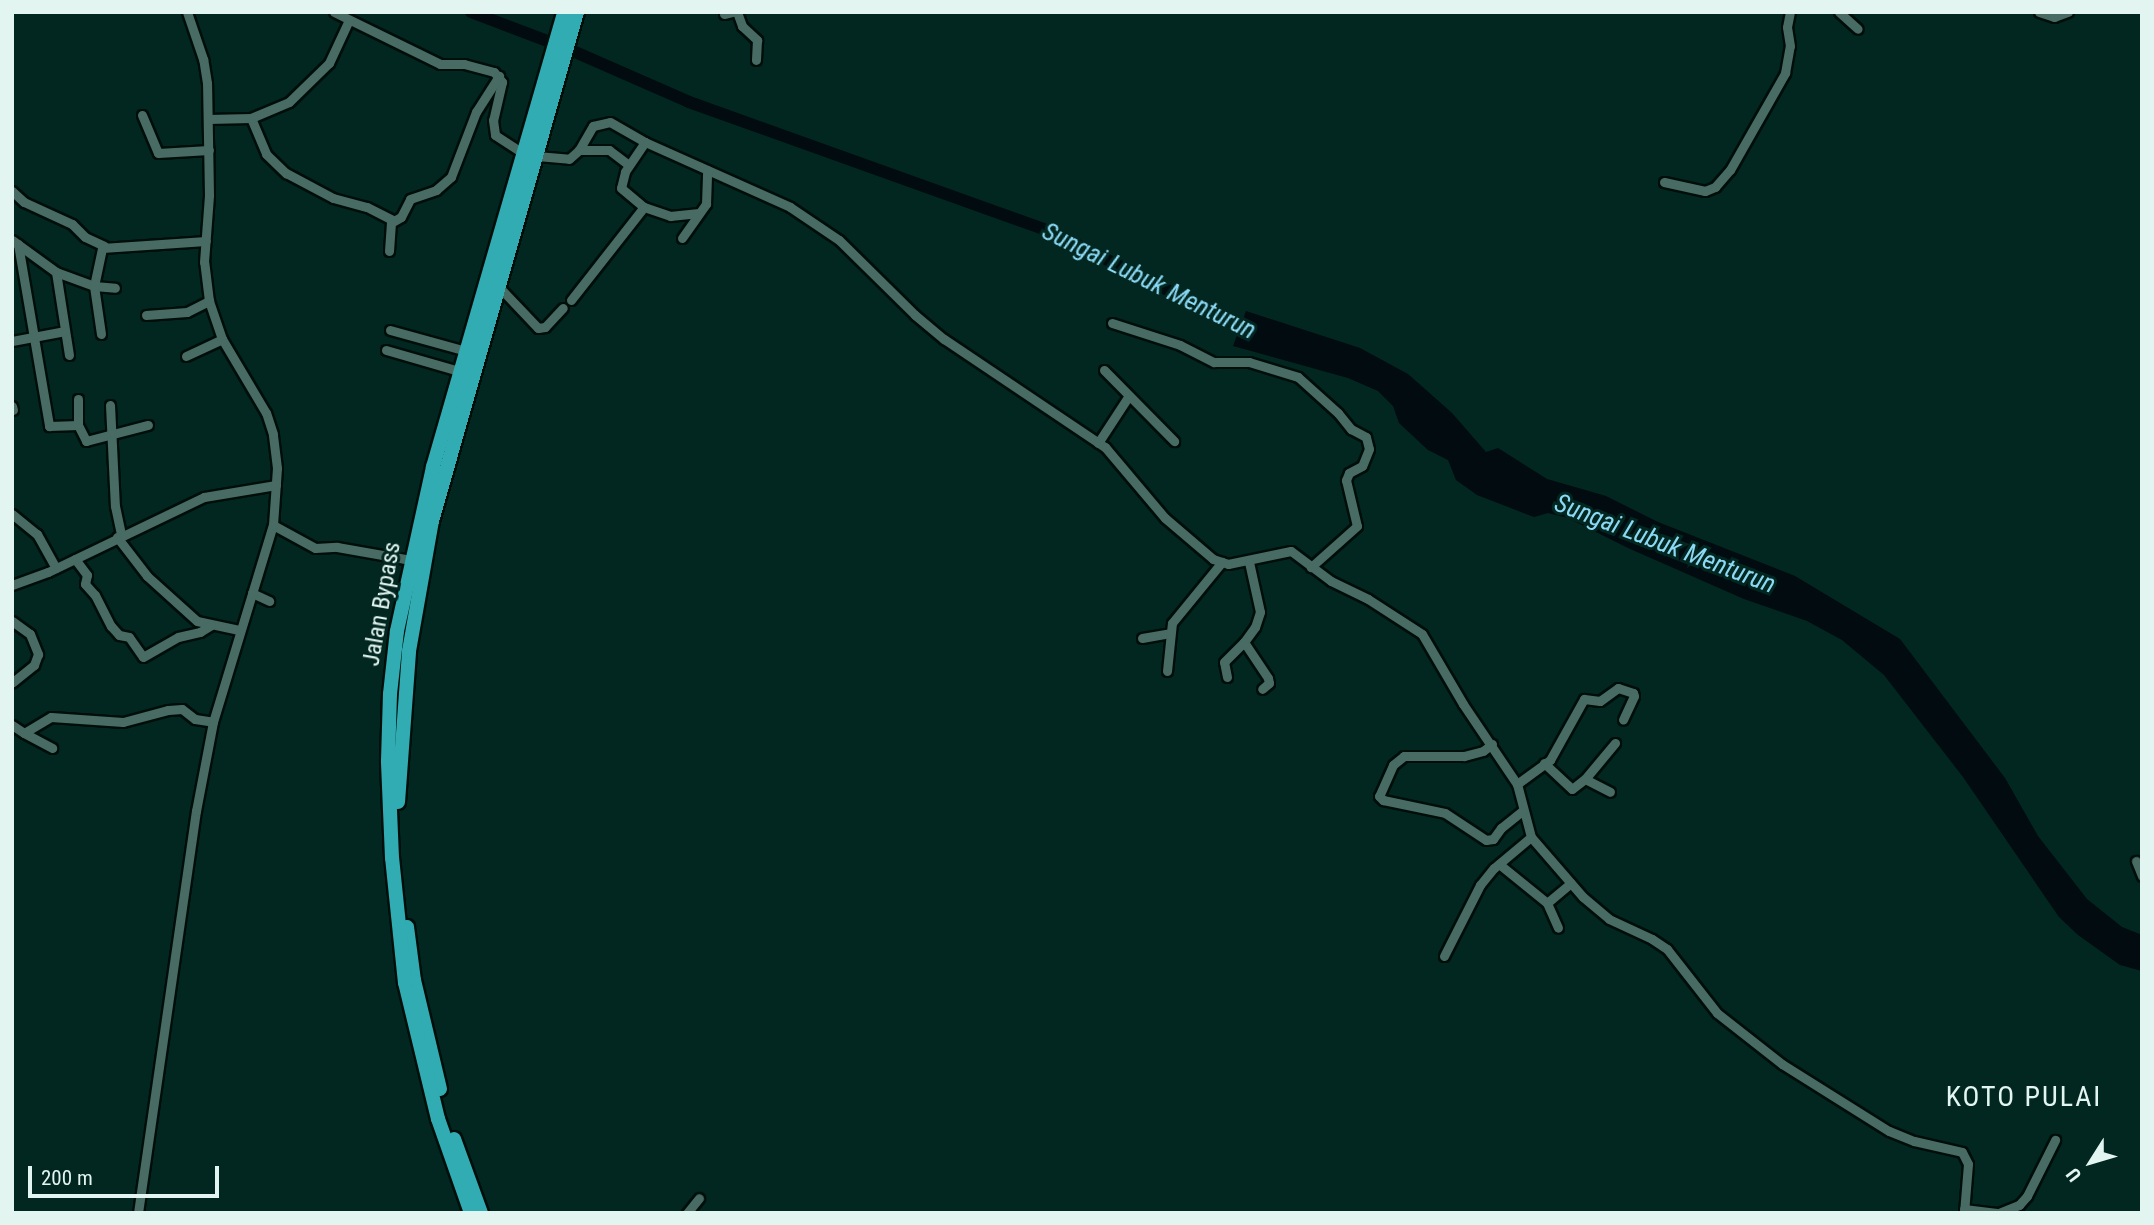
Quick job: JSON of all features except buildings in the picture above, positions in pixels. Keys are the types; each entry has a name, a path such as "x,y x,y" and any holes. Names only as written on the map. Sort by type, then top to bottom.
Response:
{"highway":[{"name":"Jalan Bypass","path":"471,1213 454,1169 422,1063 400,952 388,750 397,631 411,560 440,464 500,288 564,12"},
{"name":"Jalan Bypass","path":"547,89 577,12"},
{"name":"Jalan Bypass","path":"481,1213 450,1126 430,1054 414,980 400,857 399,772 408,660 440,464 466,351 530,155"}],"street":[{"path":"138,1213 187,866 213,722 273,525 276,485 275,448 266,413 222,339 209,301 206,242 208,118 203,59 187,12"},
{"path":"334,12 440,64 471,66 499,76"},
{"path":"1664,182 1705,191 1715,187 1730,170 1786,73 1790,46 1787,27 1790,12"},
{"path":"1839,12 1858,29"},
{"path":"2039,12 2054,17 2068,12"},
{"path":"731,13 757,40 756,60"},
{"path":"208,118 251,118 289,102 315,80 329,63 349,20"},
{"path":"251,118 266,154 277,167 333,198 367,207 391,220 401,217 410,199 436,190 452,177 476,112 499,76"},
{"path":"499,76 502,85 493,128 498,139 530,155 569,159 579,150 589,130 602,122 616,125 645,142 779,202 816,222 944,339 1098,443 1178,532 1222,562 1249,562 1289,550 1311,567 1422,634 1463,704 1517,784 1531,837 1571,883 1609,919 1667,949 1717,1013 1783,1064 1889,1130 1914,1141 1962,1152 1968,1164 1964,1211 1998,1213 2020,1205 2055,1140"},
{"path":"142,115 158,153 209,150"},
{"path":"645,142 629,165 621,188 644,207 670,216 699,214"},
{"path":"579,150 603,148 629,165"},
{"path":"682,238 708,199 707,170"},
{"path":"12,191 24,202 72,224 85,237 104,246 206,242"},
{"path":"571,300 644,207"},
{"path":"389,251 391,220"},
{"path":"15,242 56,272 94,286 115,288"},
{"path":"15,242 49,426 78,425"},
{"path":"101,334 94,286 99,251 104,246"},
{"path":"56,272 69,355"},
{"path":"500,288 538,328 545,327 564,308"},
{"path":"146,315 187,312 209,301"},
{"path":"1112,323 1180,345 1214,362 1249,362 1298,377 1338,413 1350,429 1366,437 1369,449 1362,466 1349,473 1346,480 1357,526 1311,567"},
{"path":"390,330 466,351"},
{"path":"12,341 65,331"},
{"path":"186,356 222,339"},
{"path":"386,350 462,372"},
{"path":"1104,370 1174,441"},
{"path":"1098,443 1128,397"},
{"path":"78,399 78,425 85,441 148,425"},
{"path":"110,405 119,536 147,576 197,621 239,630"},
{"path":"14,582 56,568 204,497 276,485"},
{"path":"12,514 37,534 56,568"},
{"path":"273,525 315,548 337,547 411,560"},
{"path":"75,559 87,575 85,583 95,595 111,626 119,635 129,638 143,657 178,637 200,632 211,625"},
{"path":"1167,671 1169,633 1180,610 1222,562"},
{"path":"1227,677 1224,661 1237,652 1255,627 1260,612 1249,562"},
{"path":"251,593 269,601"},
{"path":"12,621 30,634 38,654 34,665 12,683"},
{"path":"1142,638 1169,633"},
{"path":"1244,642 1268,678 1268,685 1262,689"},
{"path":"1517,784 1552,757 1584,699 1600,701 1618,688 1633,693 1623,720"},
{"path":"23,733 51,717 123,722 168,709 181,709 194,719 213,722"},
{"path":"12,725 52,748"},
{"path":"1544,763 1570,789 1576,788 1615,743"},
{"path":"1492,744 1464,757 1404,757 1393,765 1379,796 1383,800 1445,813 1486,840 1493,839 1501,828 1522,810"},
{"path":"1585,779 1609,792"},
{"path":"1444,956 1469,901 1499,864 1531,837"},
{"path":"2136,861 2142,876"},
{"path":"1499,864 1547,903 1558,928"},
{"path":"1547,903 1571,883"},
{"path":"687,1213 699,1198"}],"water":[{"path":"1246,311 1360,348 1408,374 1452,413 1486,452 1498,448 1547,479 1606,496 1658,522 1795,576 1900,639 2005,778 2038,836 2087,899 2122,927 2142,935 2142,971 2120,965 2078,935 2059,917 1963,777 1884,675 1842,640 1807,621 1744,599 1628,548 1568,518 1548,513 1534,517 1477,495 1456,480 1448,460 1428,450 1399,423 1393,406 1378,391 1348,378 1233,346"}],"waterway":[{"name":"Sungai Lubuk Menturun","path":"471,12 566,48 689,102 1052,232 1253,333"}],"district":[{"name":"KOTO PULAI","path":"2024,1097"}]}
